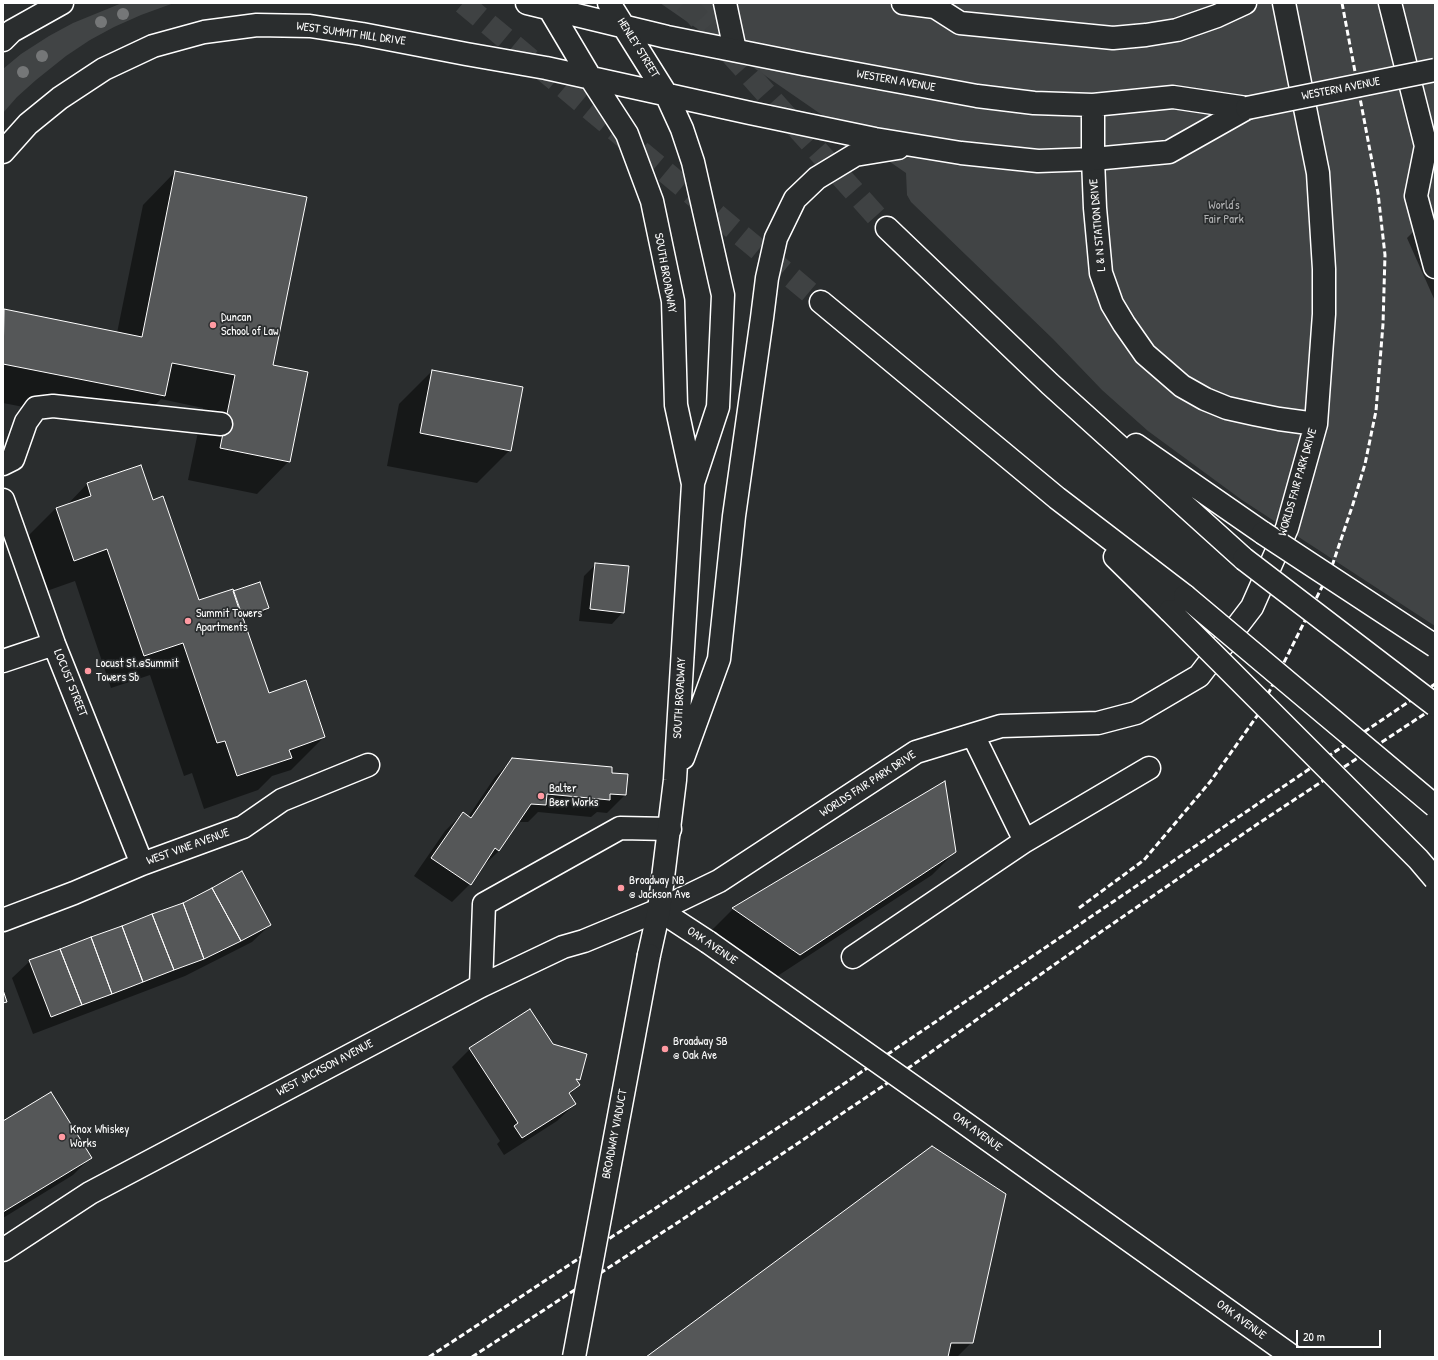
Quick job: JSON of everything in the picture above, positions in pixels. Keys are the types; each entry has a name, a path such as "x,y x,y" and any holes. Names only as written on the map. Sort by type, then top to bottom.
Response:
{"main road":[{"path":"6,35 62,3"},
{"path":"526,3 548,5 590,77"},
{"name":"HENLEY STREET","path":"609,3 666,94"},
{"path":"725,3 735,50"},
{"path":"903,3 935,7 960,23 1113,38 1178,30 1217,16 1245,3"},
{"name":"WORLDS FAIR PARK DRIVE","path":"659,910 719,881 916,752 1001,726 1098,722 1136,713 1199,676 1252,607 1287,528 1316,424 1324,314 1324,269 1318,173 1284,3"},
{"path":"1390,3 1426,146 1416,196 1435,267"},
{"name":"WESTERN AVENUE","path":"548,5 667,36 803,64 977,96 1034,103 1093,105 1173,97 1247,108"},
{"name":"WEST SUMMIT HILL DRIVE","path":"3,152 28,124 55,102 104,69 153,46 204,32 257,25 310,26 362,34 590,77"},
{"name":"WESTERN AVENUE","path":"590,77 875,139 961,153 1038,161 1093,159 1169,152 1247,108 1435,70"},
{"name":"SOUTH BROADWAY","path":"590,77 627,134 652,201 673,301 676,405 693,484"},
{"name":"SOUTH BROADWAY","path":"659,910 675,780 693,484 718,407 723,295 693,162 682,129 666,94"},
{"name":"L & N STATION DRIVE","path":"1093,105 1095,208 1101,273 1112,304 1124,324 1145,354 1182,386 1210,401 1227,408 1261,416 1316,424"},
{"path":"675,780 719,659 735,509 767,278 776,238 795,199 817,178 855,155 898,148 961,153"},
{"path":"886,228 1050,384 1244,559 1435,705"},
{"path":"820,302 1057,498 1185,596 1435,806"},
{"path":"1050,384 1263,534 1435,646"},
{"path":"3,464 13,459 26,422 36,408 53,406 221,424"},
{"path":"1057,498 1418,859 1435,879"},
{"name":"LOCUST STREET","path":"3,500 54,644 142,864"},
{"path":"3,661 54,644"},
{"path":"973,735 1025,841"},
{"name":"WEST VINE AVENUE","path":"3,920 74,893 142,864 243,827 282,800 368,765"},
{"path":"853,957 1025,841 1149,768"},
{"path":"481,986 484,904 620,828 670,829"},
{"name":"OAK AVENUE","path":"659,910 708,942 945,1109 1293,1357"},
{"name":"BROADWAY VIADUCT","path":"574,1357 649,955 659,910"},
{"name":"WEST JACKSON AVENUE","path":"3,1250 90,1193 481,986 562,947 584,941 659,910"}],"green space":[{"path":"122,3 174,3 141,15 90,40 66,56 36,80 17,97 3,113 3,69 21,54 49,36 73,23"},
{"name":"World's Fair Park","path":"660,3 1435,3 1435,626 1242,500 1148,431 1102,390 1053,339 911,202 907,195 906,173"}],"building":[{"name":"Duncan School of Law","path":"175,171 307,197 273,365 308,372 290,462 220,448 235,375 172,363 165,396 3,364 4,309 142,337"},
{"path":"432,370 523,387 511,451 420,433"},
{"name":"Summit Towers Apartments","path":"141,465 153,500 163,496 199,600 233,589 269,693 306,680 325,737 289,750 292,758 237,776 225,741 217,743 183,643 144,656 107,549 74,561 56,508 91,496 87,483"},
{"path":"595,563 629,566 624,613 590,609"},
{"path":"260,582 269,608 242,618 233,591"},
{"path":"512,758 612,767 612,773 628,774 626,795 610,794 610,800 547,794 546,805 531,804 499,851 495,848 471,885 431,858 463,812 471,818"},
{"path":"945,781 956,852 800,955 732,908"},
{"path":"242,871 271,925 241,941 212,888"},
{"path":"212,888 241,941 204,959 183,903"},
{"path":"183,903 204,959 174,970 152,914"},
{"path":"152,914 174,970 143,982 122,926"},
{"path":"122,926 143,982 112,994 91,937"},
{"path":"91,937 112,994 82,1005 60,949"},
{"path":"60,949 82,1005 51,1017 29,960"},
{"path":"3,990 7,1002 3,1003"},
{"path":"530,1009 553,1044 587,1054 580,1080 576,1079 580,1085 569,1093 576,1104 522,1138 514,1126 518,1123 469,1048"},
{"path":"51,1092 92,1158 3,1212 3,1121"},
{"path":"932,1146 1006,1194 973,1343 951,1343 948,1357 646,1357"}],"tunnel":[{"path":"463,3 821,302"},
{"path":"685,3 887,228"}],"railway":[{"path":"1079,908 1144,860 1210,782 1257,716 1331,569 1365,464 1376,411 1383,324 1385,255 1378,193 1342,3"},
{"path":"429,1357 811,1106 1435,684"},
{"path":"472,1357 761,1168 883,1086 1092,938 1256,825 1435,707"}],"place":[{"name":"Duncan School of Law","path":"213,325"},
{"name":"Summit Towers Apartments","path":"188,621"},
{"name":"Locust St.@Summit Towers Sb","path":"88,671"},
{"name":"Balter Beer Works","path":"541,796"},
{"name":"Broadway NB @ Jackson Ave","path":"621,888"},
{"name":"Broadway SB @ Oak Ave","path":"665,1049"},
{"name":"Knox Whiskey Works","path":"62,1137"}]}
